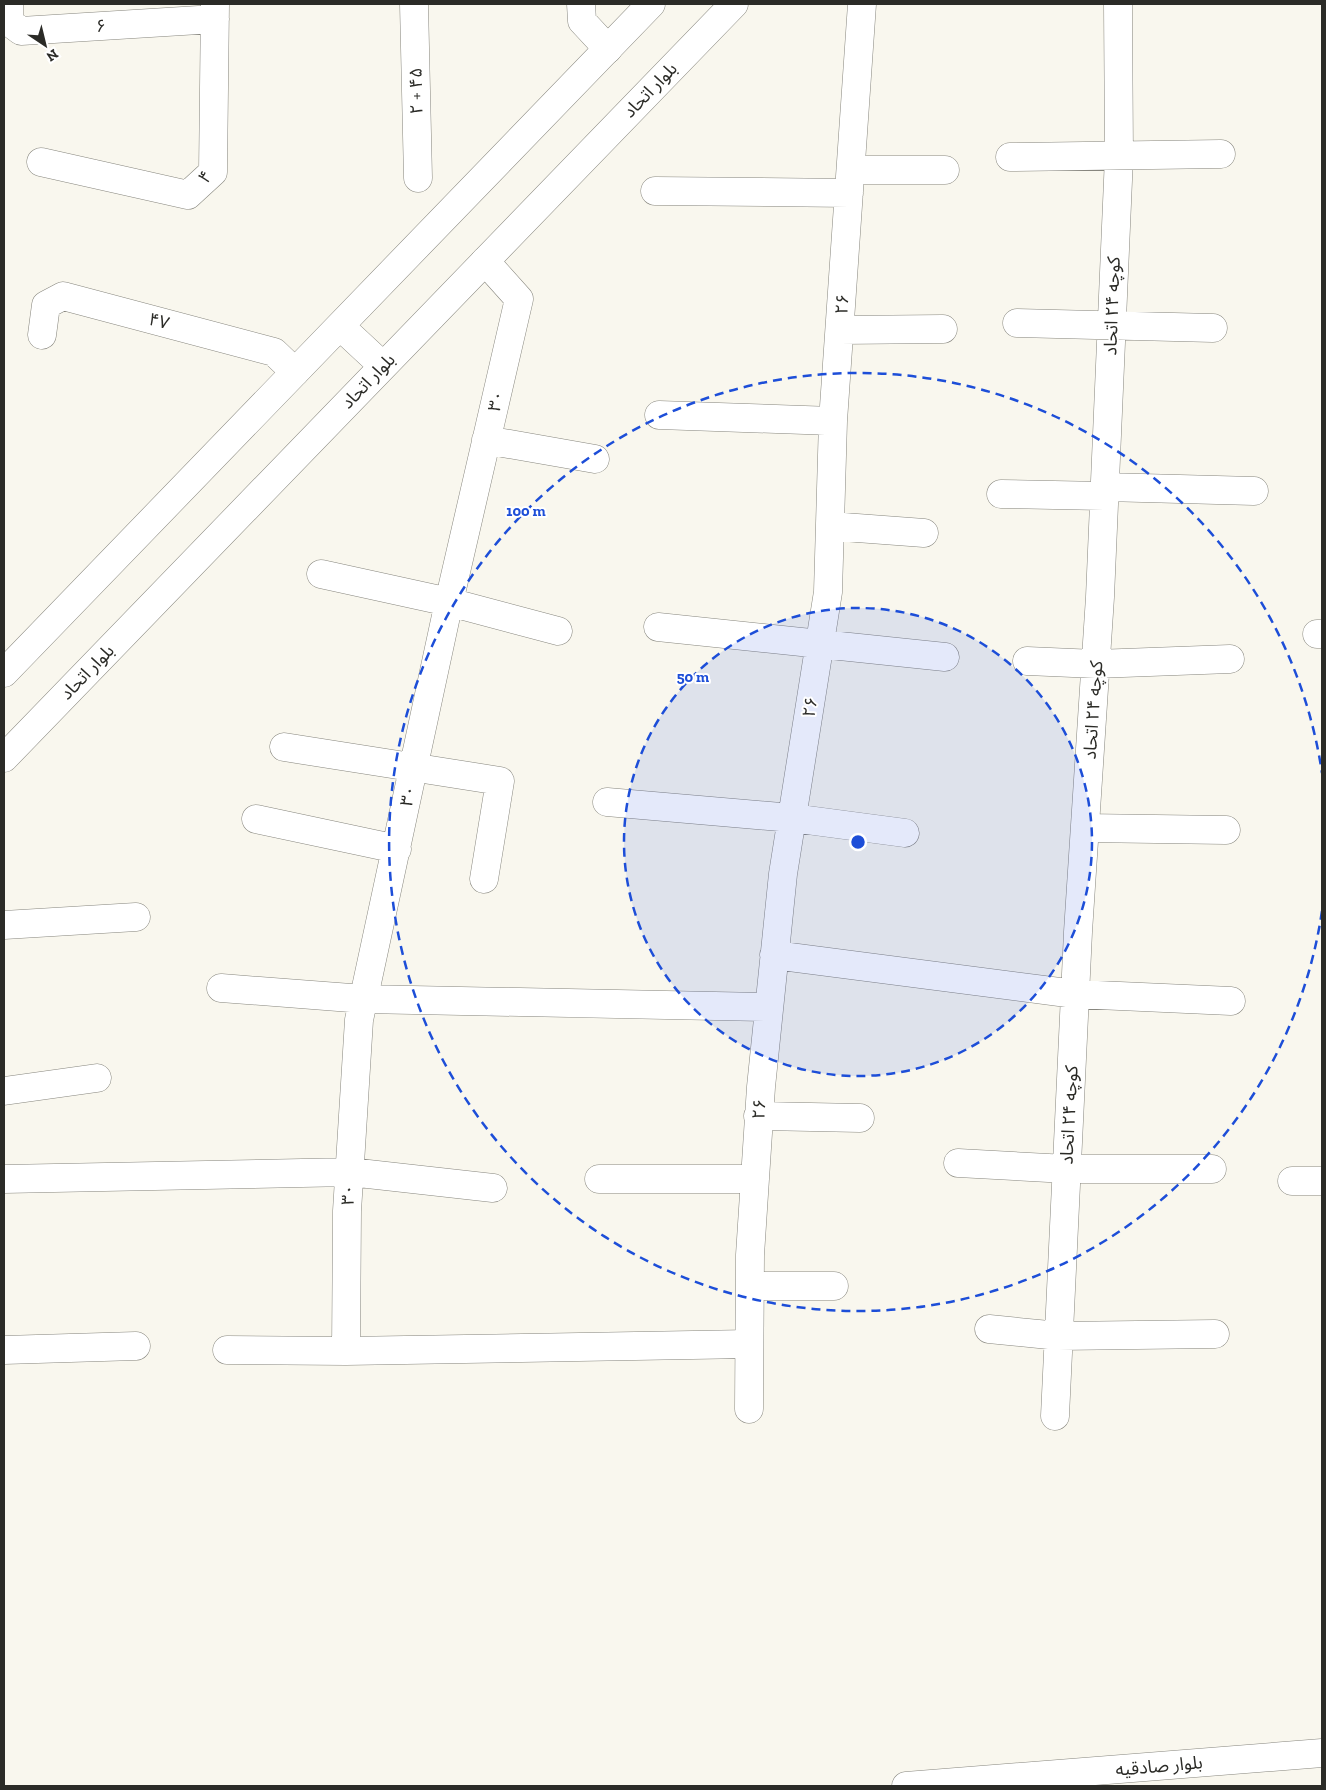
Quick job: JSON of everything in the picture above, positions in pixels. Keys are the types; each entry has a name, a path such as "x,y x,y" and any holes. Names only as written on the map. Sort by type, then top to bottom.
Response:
{"street":[{"name":"۶","path":"9,4 9,22 21,31 215,12"},
{"name":"۲ + ۴۵","path":"414,4 418,178"},
{"path":"581,4 582,22 608,49"},
{"path":"4,673 652,4"},
{"name":"بلوار اتحاد","path":"4,758 734,4"},
{"name":"۲۶","path":"749,1409 750,1286 758,1116 774,955 792,818 828,592 834,421 862,4"},
{"name":"کوچه ۲۴ اتحاد","path":"1055,1416 1075,994 1096,664 1119,157 1118,4"},
{"name":"۴","path":"41,162 188,196 213,172 215,12"},
{"path":"1010,157 1119,157 1221,154"},
{"path":"656,191 850,181 944,170"},
{"name":"۳۰","path":"346,1351 350,1172 359,1020 449,602 519,299 485,261"},
{"name":"۴۷","path":"42,334 46,305 63,296 274,352 295,372"},
{"path":"1017,323 1213,328"},
{"path":"340,326 383,366"},
{"path":"840,330 943,329"},
{"path":"659,415 834,421"},
{"path":"486,440 595,459"},
{"path":"1001,494 1104,491 1254,491"},
{"path":"830,526 924,533"},
{"path":"322,574 449,602 558,631"},
{"path":"658,627 945,657"},
{"path":"1027,662 1096,664 1230,659"},
{"path":"284,747 500,781 484,879"},
{"path":"607,802 792,818 905,833"},
{"path":"256,820 397,849"},
{"path":"1085,828 1226,830"},
{"path":"4,925 136,917"},
{"path":"774,955 1075,994 1231,1001"},
{"path":"221,988 364,999 769,1007"},
{"path":"4,1090 97,1078"},
{"path":"758,1116 860,1118"},
{"path":"958,1163 1067,1169 1212,1169"},
{"path":"4,1179 350,1172 493,1188"},
{"path":"599,1179 755,1179"},
{"path":"1292,1182 1322,1181"},
{"path":"750,1286 834,1286"},
{"path":"989,1329 1059,1336 1215,1334"},
{"path":"227,1350 346,1351 749,1344"},
{"path":"4,1350 136,1346"},
{"name":"بلوار صادقیه","path":"906,1786 1322,1753"}]}
